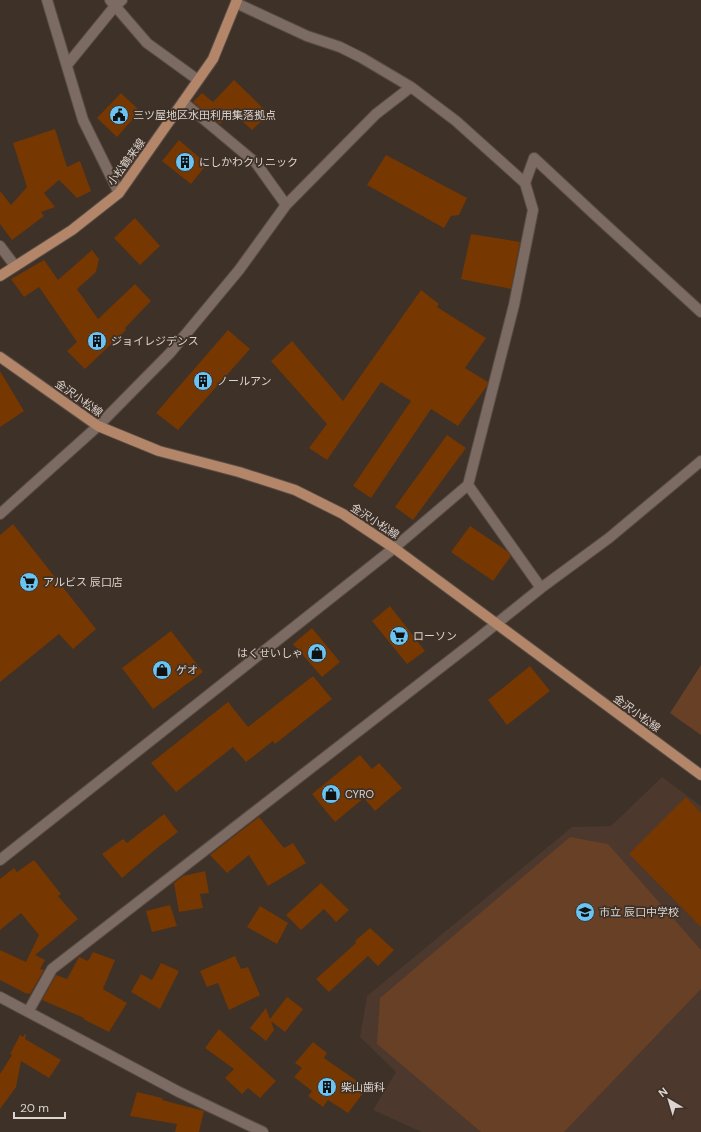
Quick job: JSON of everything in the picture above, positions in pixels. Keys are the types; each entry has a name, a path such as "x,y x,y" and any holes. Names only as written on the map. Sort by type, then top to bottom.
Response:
{"main road":[{"name":"小松鶴来線","path":"0,276 72,230 119,193 213,59 237,2"},
{"name":"金沢小松線","path":"0,357 98,426 159,451 239,472 295,490 343,514 394,548 701,775"}],"street":[{"path":"47,0 83,120 119,193"},
{"path":"67,65 116,2 147,43 198,80"},
{"path":"0,860 394,548 468,485 514,305 533,210 525,183 456,121 411,87 362,58 307,36 237,2"},
{"path":"0,514 98,426 170,353 239,270 286,206 376,114 411,87"},
{"path":"183,102 256,163 286,206"},
{"path":"525,183 534,158 701,312"},
{"path":"0,246 15,266"},
{"path":"28,1012 52,969 464,650 541,588 608,538 701,461"},
{"path":"468,485 541,588"},
{"path":"0,997 179,1092 263,1132"}],"shaded area":[{"path":"701,665 701,735 670,713"},
{"name":"市立 辰口中学校","path":"662,777 701,806 701,1132 422,1132 373,1110 396,1072 360,1037 367,996 572,827 611,826"},
{"name":"市立 辰口中学校","path":"570,837 608,844 701,950 701,989 564,1132 481,1132 377,1044 380,998"}],"building":[{"path":"234,80 269,114 252,130 232,112 220,124 193,102 202,93 213,102"},
{"name":"三ツ屋地区水田利用集落拠点","path":"121,93 140,111 117,137 97,118"},
{"path":"55,129 67,167 80,161 91,191 77,198 59,180 44,193 55,207 41,212 44,216 12,240 0,224 0,191 11,205 27,187 13,143"},
{"name":"にしかわクリニック","path":"179,140 207,164 191,184 162,161"},
{"path":"386,155 467,198 459,215 451,216 444,228 367,185"},
{"path":"135,218 160,246 140,265 114,238"},
{"path":"471,234 520,242 511,289 461,279"},
{"path":"92,250 99,259 96,272 77,289 98,319 135,284 151,301 125,328 126,330 85,369 67,351 77,342 39,287 24,297 11,279 44,260 58,280"},
{"path":"421,290 439,304 437,307 486,338 465,368 488,382 487,386 458,426 431,409 371,498 353,486 411,401 381,382 327,460 309,448 327,424 271,361 292,341 343,401"},
{"name":"ノールアン","path":"228,330 250,349 178,430 156,413"},
{"path":"0,371 24,411 0,427"},
{"path":"447,435 466,448 413,520 395,507"},
{"name":"アルビス 辰口店","path":"13,524 96,629 73,649 59,634 0,682 0,535"},
{"path":"470,526 507,551 511,556 493,581 451,552"},
{"name":"ローソン","path":"390,606 425,651 407,664 372,621"},
{"name":"はくせいしゃ","path":"312,628 340,662 322,677 293,644"},
{"name":"ゲオ","path":"171,631 203,672 153,709 122,668"},
{"path":"530,666 550,691 507,725 488,700"},
{"path":"313,676 332,699 275,744 273,741 246,762 233,747 176,792 151,763 228,702 248,727"},
{"path":"360,755 372,769 379,763 402,788 375,811 364,798 335,822 312,794"},
{"path":"686,797 701,813 701,927 629,854"},
{"path":"164,814 178,832 122,878 102,854 123,839 127,843"},
{"path":"259,817 284,848 293,843 306,863 268,886 249,855 227,873 210,855"},
{"path":"34,860 61,894 58,896 78,919 35,955 45,960 40,969 44,970 30,994 27,994 0,980 0,950 26,962 39,935 21,913 0,930 0,879 14,868 17,872"},
{"path":"205,871 209,893 200,894 203,908 179,912 174,883 183,876"},
{"path":"321,883 349,910 336,922 324,909 301,930 286,915"},
{"path":"170,905 177,926 152,932 146,911"},
{"path":"260,906 288,923 277,944 247,927"},
{"path":"370,928 394,950 378,966 368,956 329,992 316,979 356,943 355,941"},
{"path":"93,952 115,960 103,989 127,1003 109,1032 83,1019 84,1018 42,1000 56,975 67,979 79,957 88,961"},
{"path":"235,956 241,969 248,967 260,995 229,1010 218,983 207,987 200,971"},
{"path":"161,963 179,971 160,1009 131,992 141,974 152,980"},
{"path":"287,997 303,1009 285,1032 271,1021 274,1030 266,1041 250,1028 266,1008 270,1019"},
{"path":"219,1029 276,1081 260,1098 248,1088 242,1094 225,1078 234,1069 205,1048"},
{"path":"25,1034 25,1039 61,1060 49,1078 21,1061 16,1087 0,1109 0,1074 12,1055 10,1054 20,1035 23,1037"},
{"path":"313,1042 327,1053 324,1058 367,1088 348,1113 328,1100 323,1107 308,1096 312,1091 294,1077 302,1068 295,1063"},
{"path":"137,1092 204,1111 199,1132 175,1132 177,1124 130,1116"}],"place":[{"name":"三ツ屋地区水田利用集落拠点","path":"119,115"},
{"name":"にしかわクリニック","path":"185,162"},
{"name":"ジョイレジデンス","path":"97,341"},
{"name":"ノールアン","path":"203,381"},
{"name":"アルビス 辰口店","path":"29,582"},
{"name":"ローソン","path":"399,636"},
{"name":"はくせいしゃ","path":"317,653"},
{"name":"ゲオ","path":"162,670"},
{"name":"CYRO","path":"331,794"},
{"name":"市立 辰口中学校","path":"585,912"},
{"name":"柴山歯科","path":"327,1087"}]}
